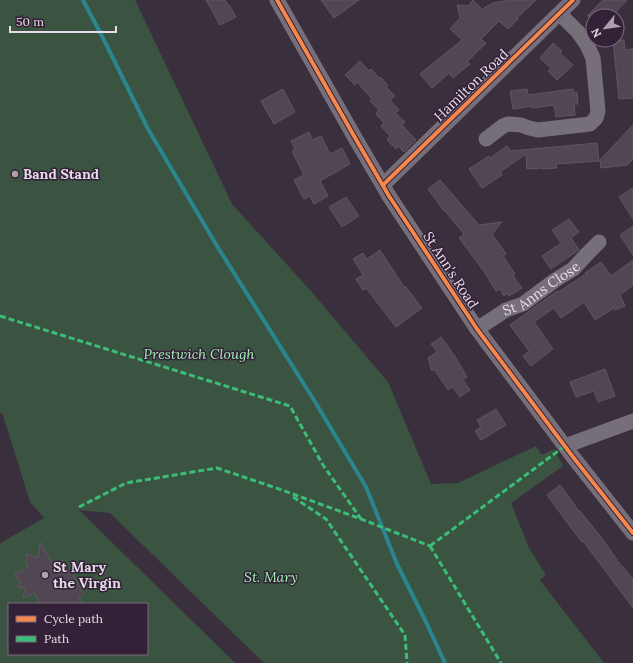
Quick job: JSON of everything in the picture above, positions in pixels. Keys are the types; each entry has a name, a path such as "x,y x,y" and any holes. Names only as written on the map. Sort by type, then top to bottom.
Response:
{"street":[{"name":"St Ann's Road","path":"277,0 383,186 477,329 573,457 633,533"},
{"name":"Hamilton Road","path":"383,186 573,0"},
{"path":"486,139 508,124 521,125 538,130 590,124 596,118 598,112 593,58 587,45 578,32 560,14"},
{"name":"St Anns Close","path":"477,329 506,310 523,304 554,281 573,270 599,242"},
{"path":"565,446 633,421"}],"green space":[{"name":"Prestwich Clough","path":"0,0 135,0 232,204 310,290 388,382 431,484 458,483 536,446 542,455 554,449 563,466 511,503 529,548 546,575 540,580 604,663 264,663 110,513 79,510 235,663 0,663 0,544 44,518 30,502 3,415 0,412"}],"building":[{"path":"206,0 225,0 236,17 220,25"},
{"path":"321,0 359,0 334,18"},
{"path":"473,0 482,9 493,3 511,0 536,0 508,29 499,21 481,39 486,43 467,62 470,64 453,78 449,73 432,88 420,74 462,40 450,29 460,18 457,5 468,6"},
{"path":"603,0 627,0 620,8 595,8"},
{"path":"553,43 562,51 560,53 573,65 557,80 548,71 551,68 540,58"},
{"path":"614,48 625,48 625,50 633,49 633,98 619,99"},
{"path":"360,61 369,71 371,69 388,85 386,87 395,96 390,100 399,110 395,113 405,122 402,125 416,140 404,152 398,146 396,149 387,140 390,136 381,126 384,123 376,114 379,110 370,101 372,99 357,82 355,85 345,75"},
{"path":"283,89 295,112 274,124 261,101"},
{"path":"527,89 528,95 573,89 574,93 577,92 578,104 574,104 575,115 556,117 554,105 513,109 510,91"},
{"path":"633,125 633,159 627,165 601,168 600,160"},
{"path":"309,132 312,140 321,136 330,154 342,148 350,164 320,181 328,196 314,204 310,196 304,199 294,180 304,175 292,151 295,149 291,141"},
{"path":"597,143 599,161 556,164 557,168 527,169 526,154 500,172 502,175 482,188 469,169 489,156 490,158 507,146 511,151"},
{"path":"440,180 479,225 502,222 492,234 506,254 503,256 515,274 513,276 522,288 509,296 507,293 504,296 500,289 496,291 483,270 459,238 464,234 444,211 428,189"},
{"path":"633,188 633,219 619,197"},
{"path":"346,197 359,216 342,227 329,207"},
{"path":"569,219 579,232 571,238 579,250 551,269 542,256 561,243 552,230"},
{"path":"633,226 633,255 620,235"},
{"path":"380,250 404,287 405,286 422,308 396,327 366,288 363,290 356,279 363,275 353,259 363,253 367,259"},
{"path":"633,260 633,285 620,295 625,306 615,310 614,308 595,320 584,302 561,318 554,308 534,322 553,349 531,366 523,356 529,351 510,325 557,291 558,292 586,274 585,273 601,262 611,276"},
{"path":"441,337 467,377 463,380 470,390 460,397 453,387 448,390 434,369 432,371 428,358 437,352 431,344"},
{"path":"605,369 615,396 598,402 594,391 576,397 570,382"},
{"path":"496,409 506,425 481,440 475,431 481,427 477,420"},
{"path":"560,485 601,537 622,567 633,579 633,608 547,495"},
{"name":"St Mary the Virgin","path":"40,542 53,565 62,560 69,572 71,570 84,595 79,598 82,603 40,603 34,592 23,598 25,588 18,587 20,582 15,574 28,567 25,561 27,559 27,554 38,558"}],"waterway":[{"path":"83,0 148,129 217,246 317,405 366,487 397,564 445,663"}],"marked path":[{"path":"0,316 290,406 323,465 361,519"},
{"path":"430,546 565,446"},
{"path":"79,507 126,483 217,468 282,490 430,546"},
{"path":"293,497 326,519 405,635 407,663"},
{"path":"430,546 501,663"}],"cycle path":[{"path":"277,0 389,196 477,329 573,457 633,533"},
{"path":"383,185 573,0"}],"place":[{"name":"Band Stand","path":"15,174"},
{"name":"St Mary the Virgin","path":"45,575"}],"park label":[{"name":"St. Mary","path":"271,577"}]}
